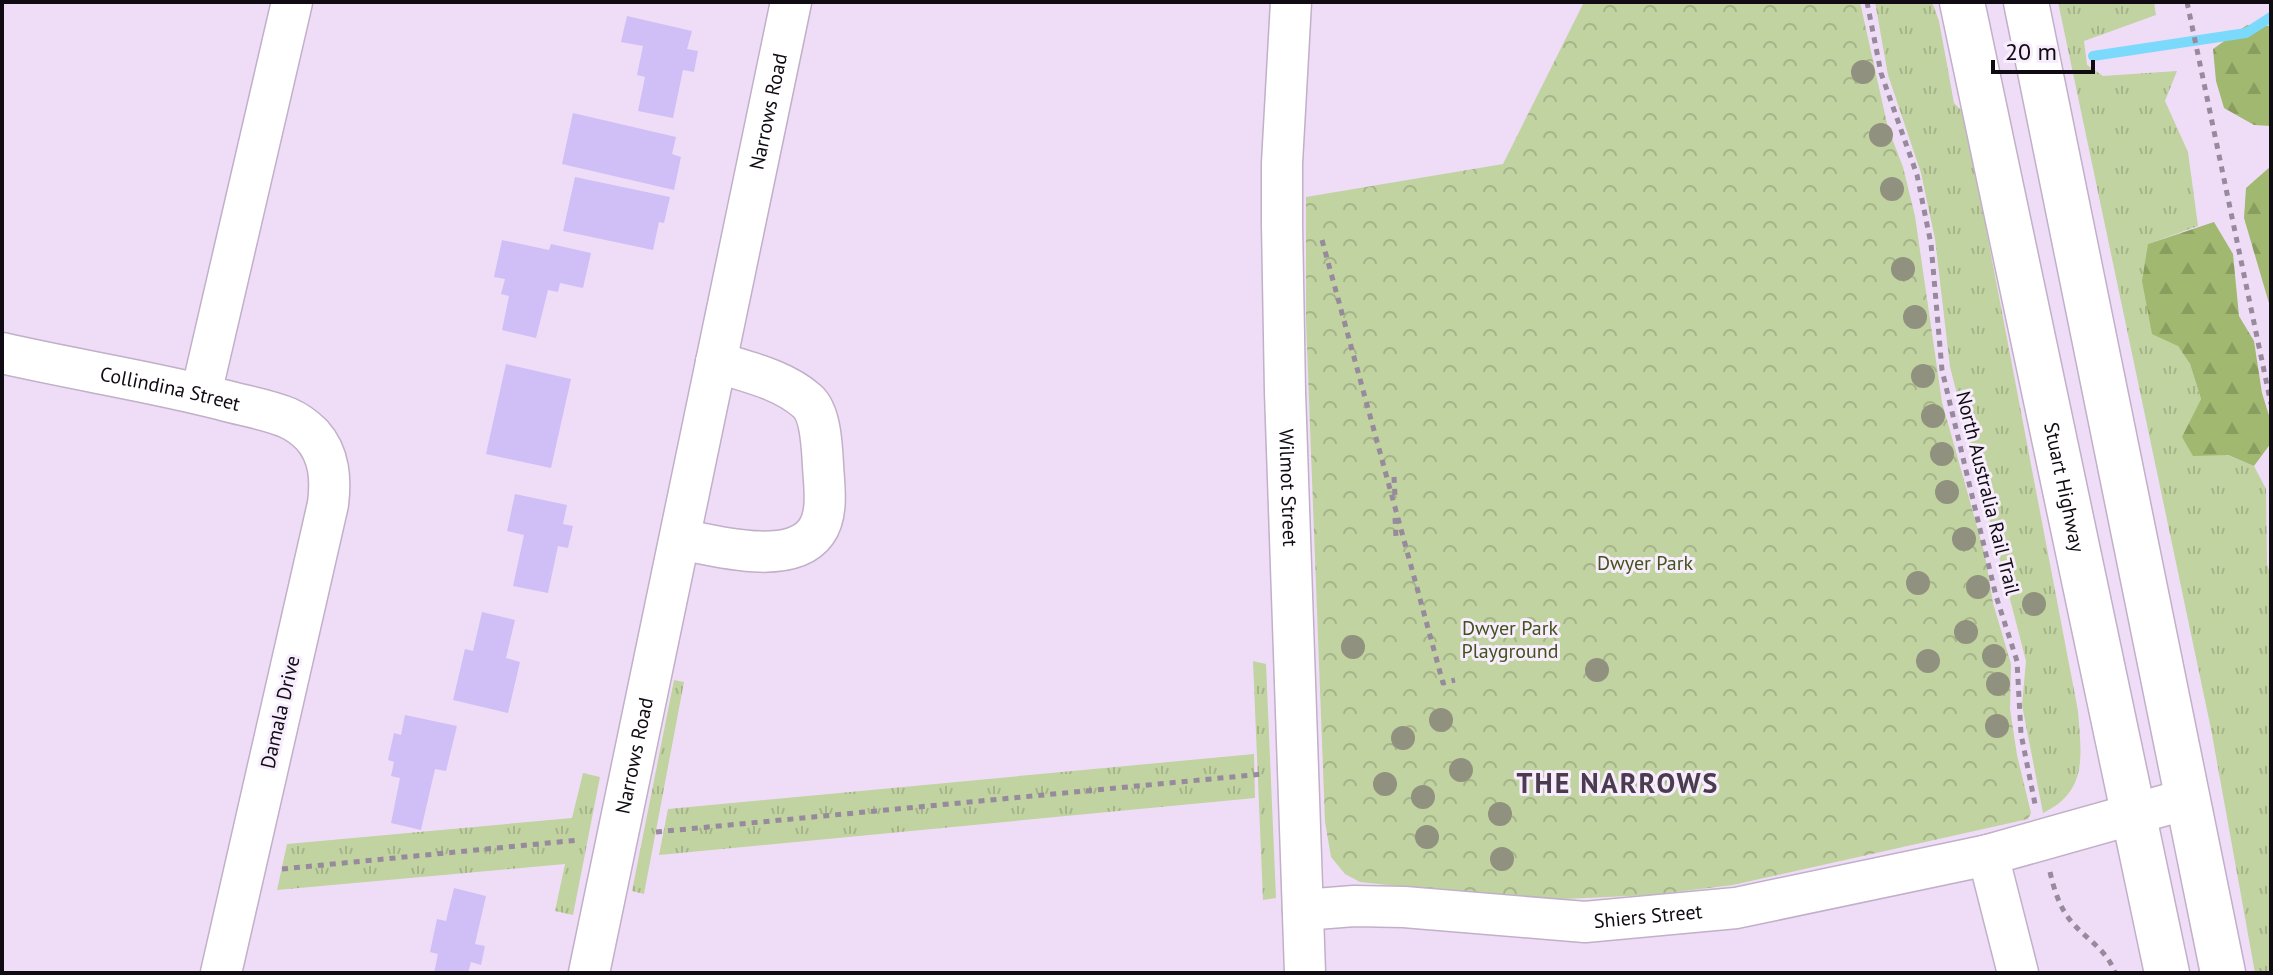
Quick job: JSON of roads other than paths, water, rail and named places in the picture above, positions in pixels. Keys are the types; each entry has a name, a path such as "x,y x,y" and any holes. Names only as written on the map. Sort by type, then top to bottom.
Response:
{"highway":[{"name":"Stuart Highway","path":"1962,2 2167,973"},
{"path":"2026,2 2223,973"}],"street":[{"path":"201,394 292,2"},
{"name":"Narrows Road","path":"589,973 791,2"},
{"name":"Wilmot Street","path":"1291,2 1282,163 1282,224 1285,407 1305,973"},
{"name":"Collindina Street","path":"3,358 201,394 290,419 311,434 323,452"},
{"path":"680,539 739,551 773,552 799,545 816,533 824,513 821,436 810,403 790,388 765,377 716,362"},
{"name":"Damala Drive","path":"221,973 328,504 330,483 323,452"},
{"name":"Shiers Street","path":"1303,910 1354,906 1404,907 1585,922 1736,908 1988,855 2187,799"},
{"path":"1988,855 2018,973"}],"waterway":[{"path":"2093,56 2246,33 2271,17"}],"district":[{"name":"THE NARROWS","path":"1618,783"}],"park label":[{"name":"Dwyer Park","path":"1645,563"},
{"name":"Dwyer Park Playground","path":"1510,640"}]}
